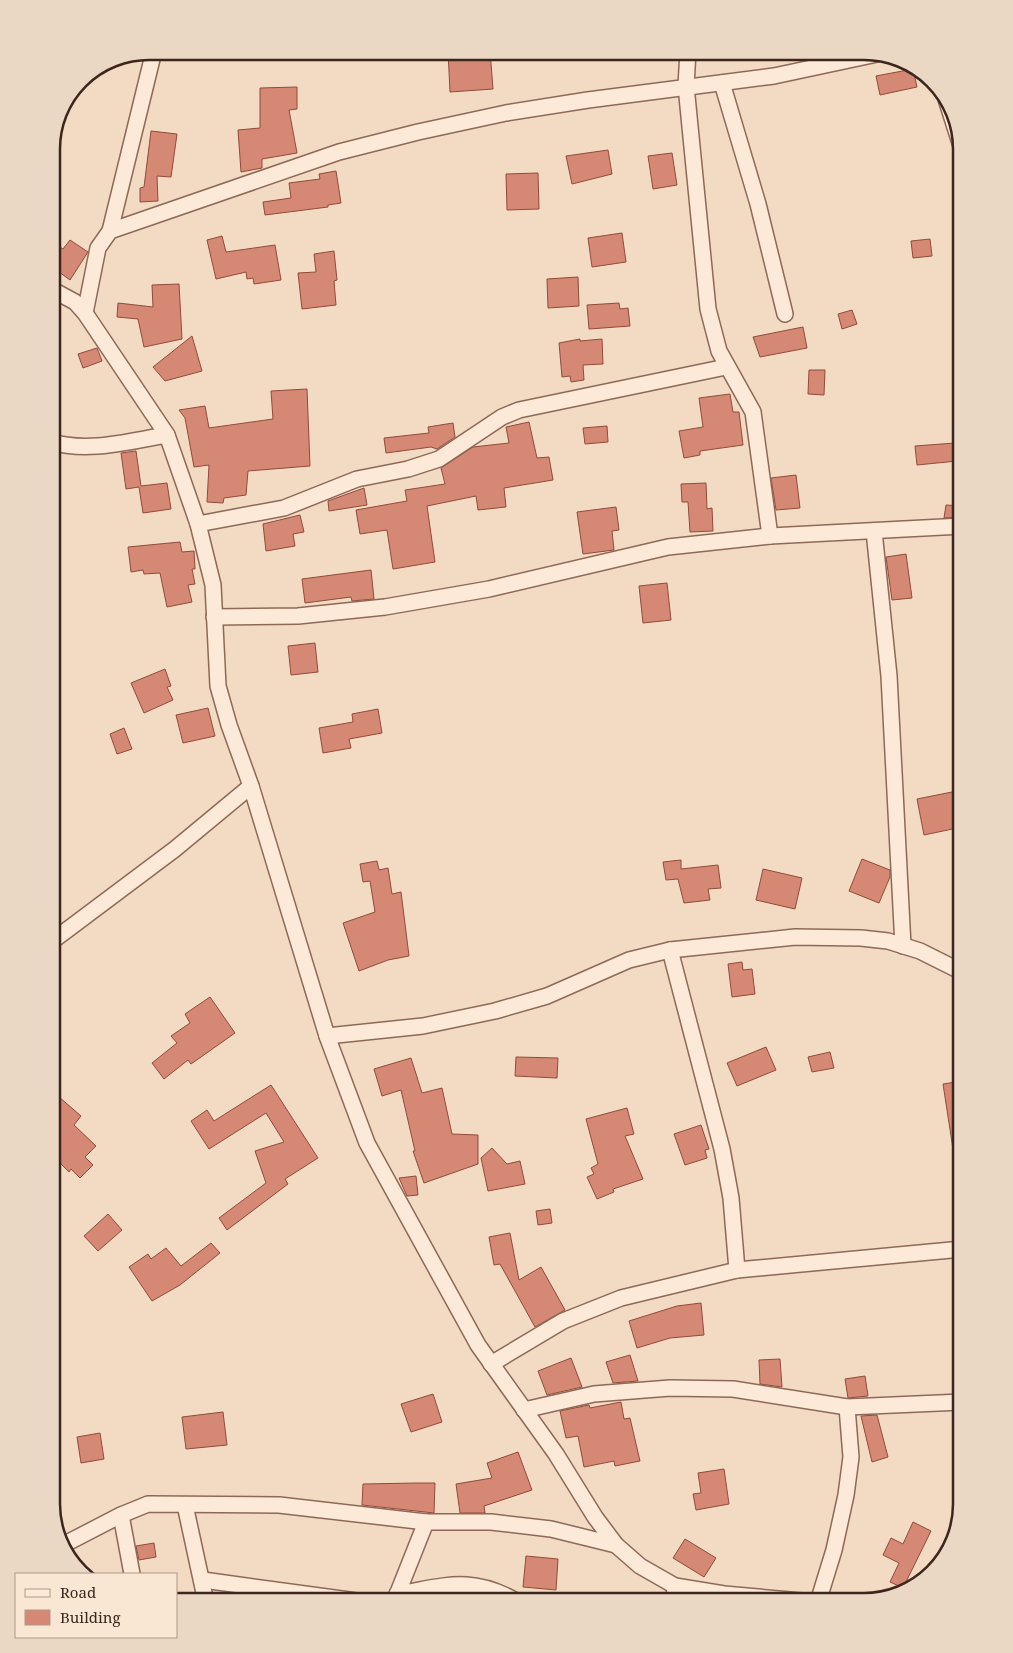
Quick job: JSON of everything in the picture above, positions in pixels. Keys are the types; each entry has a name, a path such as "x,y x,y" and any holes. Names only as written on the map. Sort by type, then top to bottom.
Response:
{"street":[{"path":"85,313 98,248 110,231 152,60"},
{"path":"687,60 686,86 708,309 719,351 726,367 753,412 770,536"},
{"path":"110,231 339,152 418,132 506,113 686,86 774,76 849,60"},
{"path":"722,83 758,204 785,314"},
{"path":"60,294 75,302 85,313 167,435 198,524 213,585 218,686 229,725 251,786 327,1036 368,1143 448,1291 491,1364 616,1545 640,1566 675,1586 718,1593"},
{"path":"198,524 284,508 357,479 408,469 439,459 502,417 519,410 726,367"},
{"path":"60,444 70,446 98,446 167,435"},
{"path":"214,616 298,616 385,607 489,589 668,547 770,536 953,527"},
{"path":"874,531 889,676 903,946"},
{"path":"60,935 175,849 251,786"},
{"path":"327,1036 423,1026 496,1011 547,996 629,960 670,950 795,938 861,938 888,941 920,951 953,968"},
{"path":"670,950 722,1149 731,1198 737,1270"},
{"path":"491,1364 563,1321 621,1298 737,1270 953,1250"},
{"path":"524,1410 594,1394 670,1388 733,1389 847,1407 953,1402"},
{"path":"821,1593 834,1550 846,1495 851,1457 847,1407"},
{"path":"69,1542 121,1515 148,1504 279,1505 426,1522 491,1522 551,1529 616,1545"},
{"path":"185,1505 205,1593"},
{"path":"121,1515 132,1573"},
{"path":"398,1593 426,1522"},
{"path":"203,1580 298,1593"},
{"path":"418,1593 463,1583 481,1585 498,1593"},
{"path":"675,1586 675,1593"}],"building":[{"path":"448,60 491,60 493,89 450,92"},
{"path":"905,70 915,76 917,87 880,95 876,76"},
{"path":"297,87 297,109 289,110 297,153 262,159 262,168 241,172 238,130 260,128 260,88"},
{"path":"151,131 177,134 171,177 157,176 158,201 140,202 140,188 144,187"},
{"path":"608,150 612,174 572,184 566,156"},
{"path":"672,153 677,185 653,189 648,156"},
{"path":"336,171 341,203 328,205 328,207 265,215 263,202 291,198 289,183 320,179 319,174"},
{"path":"538,173 539,209 507,210 506,174"},
{"path":"622,233 626,262 592,267 588,238"},
{"path":"222,236 226,252 275,245 281,280 254,284 253,278 247,279 246,272 216,279 207,240"},
{"path":"930,239 932,256 913,258 911,241"},
{"path":"70,240 88,252 70,280 60,273 60,247 63,249"},
{"path":"334,251 337,280 334,281 336,305 302,309 298,273 316,272 314,254"},
{"path":"578,277 579,306 548,308 547,279"},
{"path":"179,284 182,339 144,347 138,319 117,317 118,303 153,307 152,285"},
{"path":"619,303 620,309 628,308 630,326 589,329 587,305"},
{"path":"852,310 857,324 842,329 838,314"},
{"path":"803,327 807,348 760,357 753,337"},
{"path":"192,336 202,371 165,381 153,367"},
{"path":"580,339 580,341 602,339 603,364 583,365 584,380 571,382 570,376 562,377 559,343"},
{"path":"97,348 102,361 83,368 78,354"},
{"path":"809,370 825,370 824,395 808,394"},
{"path":"307,389 310,466 248,471 246,495 224,498 223,503 207,502 209,465 194,467 185,418 179,410 205,406 209,428 273,419 271,391"},
{"path":"730,394 733,412 739,412 743,445 700,451 700,455 684,458 679,431 703,427 699,398"},
{"path":"529,422 537,458 549,457 553,480 504,488 506,507 478,510 476,496 427,506 435,562 393,569 387,530 360,534 356,510 407,501 405,490 445,484 441,468 473,447 509,443 506,427"},
{"path":"453,423 455,437 437,449 431,447 386,453 384,438 429,433 428,427"},
{"path":"607,426 608,442 585,444 583,428"},
{"path":"953,443 953,461 917,465 915,446"},
{"path":"136,451 141,486 167,483 171,509 143,513 139,487 126,489 121,453"},
{"path":"796,475 800,508 776,510 771,478"},
{"path":"706,483 707,509 712,508 713,531 690,532 688,502 682,502 681,484"},
{"path":"364,488 367,505 329,511 328,501"},
{"path":"946,505 953,505 953,518 944,518"},
{"path":"616,507 619,530 612,531 614,550 583,554 577,512"},
{"path":"300,515 304,532 293,534 295,546 266,551 263,524"},
{"path":"180,542 182,552 194,551 195,569 192,569 195,584 188,585 192,602 167,607 160,573 144,574 143,570 131,572 128,547"},
{"path":"906,554 912,598 892,600 886,557"},
{"path":"371,570 374,599 352,601 351,597 305,603 302,579"},
{"path":"667,583 671,620 643,623 639,586"},
{"path":"315,643 318,672 291,675 288,646"},
{"path":"165,669 171,686 167,687 173,700 144,713 131,683"},
{"path":"208,708 215,736 183,743 176,715"},
{"path":"378,709 382,733 349,739 351,748 323,753 319,728 353,722 352,714"},
{"path":"124,728 132,749 117,754 110,734"},
{"path":"953,792 953,829 924,835 917,799"},
{"path":"862,859 890,870 890,877 879,903 849,891"},
{"path":"681,860 681,869 718,865 721,888 708,889 710,900 684,903 678,879 666,880 663,862"},
{"path":"377,861 379,870 388,868 392,894 401,892 409,956 388,960 359,971 343,923 375,912 370,881 363,882 360,864"},
{"path":"763,869 802,878 795,909 756,900"},
{"path":"742,962 743,970 752,969 755,994 732,997 728,964"},
{"path":"210,997 235,1033 191,1064 188,1060 164,1079 152,1063 177,1043 171,1036 190,1023 185,1014"},
{"path":"766,1047 776,1070 737,1086 727,1063"},
{"path":"830,1052 834,1068 812,1072 808,1057"},
{"path":"516,1057 558,1058 557,1078 515,1076"},
{"path":"411,1058 422,1093 442,1088 452,1134 478,1135 478,1164 424,1183 413,1151 415,1151 401,1090 382,1096 374,1069"},
{"path":"953,1082 953,1149 943,1084"},
{"path":"271,1085 318,1158 285,1179 288,1184 227,1230 219,1218 266,1183 255,1151 284,1142 266,1113 209,1149 191,1121 207,1110 214,1121"},
{"path":"60,1098 81,1116 74,1125 96,1146 85,1157 93,1165 80,1178 71,1169 69,1172 60,1163"},
{"path":"627,1108 634,1134 625,1136 643,1179 613,1189 614,1192 597,1199 587,1177 594,1174 591,1168 598,1164 586,1119"},
{"path":"701,1125 709,1149 705,1150 707,1158 685,1165 674,1134"},
{"path":"492,1148 507,1164 520,1161 525,1184 488,1191 481,1158"},
{"path":"416,1176 418,1195 407,1196 399,1178"},
{"path":"550,1209 552,1223 538,1225 536,1211"},
{"path":"108,1214 122,1230 98,1251 84,1236"},
{"path":"510,1233 519,1280 541,1267 565,1310 535,1327 500,1264 494,1265 489,1237"},
{"path":"211,1243 220,1253 180,1285 152,1301 129,1267 148,1254 151,1259 166,1248 181,1266"},
{"path":"701,1303 704,1335 670,1338 637,1348 629,1321 677,1306"},
{"path":"630,1355 638,1381 613,1383 606,1362"},
{"path":"571,1358 582,1387 547,1395 538,1371"},
{"path":"780,1359 782,1387 760,1384 759,1360"},
{"path":"865,1376 868,1396 848,1398 845,1379"},
{"path":"433,1394 442,1422 411,1432 401,1404"},
{"path":"621,1402 624,1419 630,1418 640,1461 615,1466 614,1461 584,1467 578,1436 566,1438 560,1411 589,1405 590,1408"},
{"path":"223,1412 227,1445 186,1449 182,1417"},
{"path":"877,1415 888,1457 872,1462 861,1416"},
{"path":"100,1433 104,1459 81,1463 77,1437"},
{"path":"518,1452 532,1490 484,1506 485,1513 460,1513 456,1484 492,1478 487,1463"},
{"path":"724,1469 729,1504 696,1510 693,1494 701,1493 698,1473"},
{"path":"435,1483 434,1513 362,1505 363,1484"},
{"path":"913,1522 931,1531 906,1582 898,1586 890,1582 899,1563 883,1555 891,1538 903,1544"},
{"path":"685,1539 716,1558 704,1577 673,1558"},
{"path":"154,1543 156,1557 139,1560 136,1546"},
{"path":"526,1556 558,1559 556,1590 523,1587"}]}
